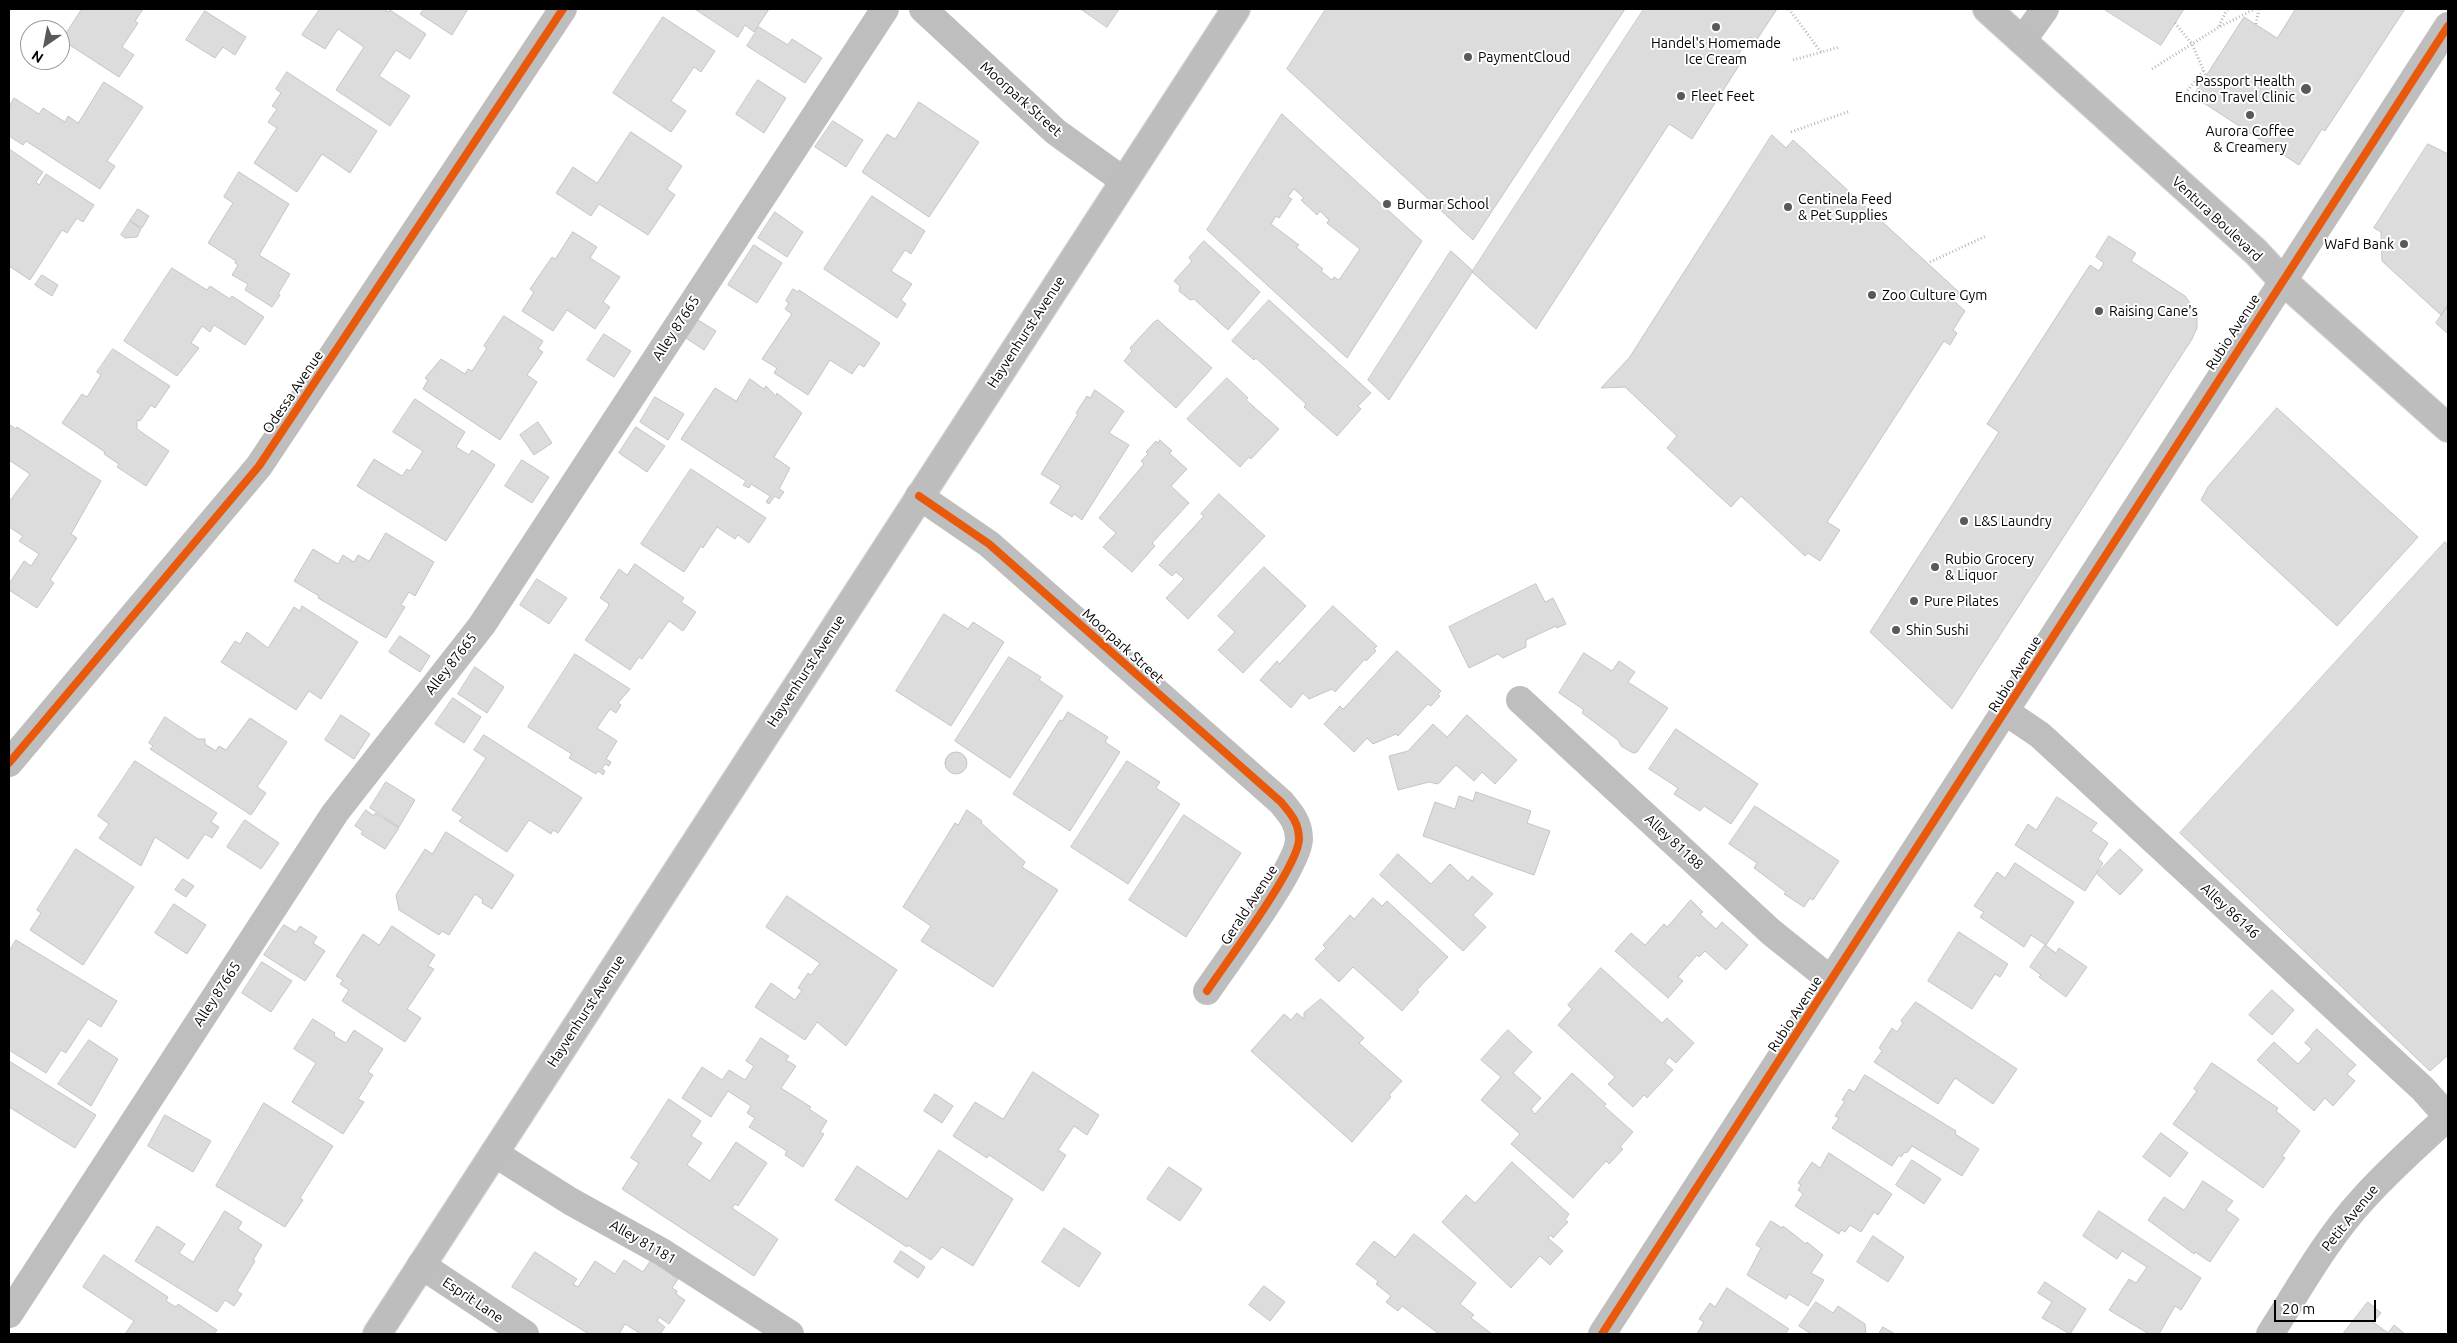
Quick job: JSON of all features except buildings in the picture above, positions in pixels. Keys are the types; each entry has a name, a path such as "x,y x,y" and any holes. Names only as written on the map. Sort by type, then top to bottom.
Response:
{"main road":[{"name":"Hayvenhurst Avenue","path":"376,1334 1236,9"},
{"name":"Ventura Boulevard","path":"1987,9 2256,252 2282,280 2448,428"}],"street":[{"name":"Odessa Avenue","path":"9,763 259,466 563,9"},
{"name":"Alley 87665","path":"9,1314 335,813 482,625 886,9"},
{"name":"Moorpark Street","path":"923,9 1056,132 1124,181"},
{"path":"2022,40 2045,9"},
{"name":"Rubio Avenue","path":"1602,1334 2448,26"},
{"name":"Moorpark Street","path":"920,496 989,544 1281,802 1298,827"},
{"name":"Alley 81188","path":"1520,700 1771,932 1831,980"},
{"name":"Alley 86146","path":"2006,712 2040,735 2423,1090 2448,1117"},
{"name":"Gerald Avenue","path":"1207,991 1275,890 1293,859 1299,842 1298,827"},
{"name":"Petit Avenue","path":"2270,1334 2322,1253 2362,1200 2400,1160 2448,1117"},
{"name":"Alley 81181","path":"494,1153 570,1201 662,1252 790,1334"},
{"name":"Esprit Lane","path":"421,1265 525,1334"}],"path":[{"path":"1789,9 1821,52"},
{"path":"2219,27 2227,9"},
{"path":"2152,69 2219,27 2257,9 2256,24"},
{"path":"2175,22 2192,44 2206,76"},
{"path":"1793,60 1840,47"},
{"path":"2183,96 2204,70"},
{"path":"1791,132 1850,111"},
{"path":"1930,262 1986,236"}],"cycle path":[{"path":"9,763 259,466 563,9"},
{"path":"1602,1334 2448,26"},
{"path":"919,496 989,544 1281,802 1294,819 1298,828 1299,839 1296,852 1287,870 1260,915 1207,991"}],"place":[{"name":"Handel's Homemade Ice Cream","path":"1716,27"},
{"name":"PaymentCloud","path":"1468,57"},
{"name":"Passport Health Encino Travel Clinic","path":"2306,89"},
{"name":"Fleet Feet","path":"1681,96"},
{"name":"Aurora Coffee & Creamery","path":"2250,115"},
{"name":"Burmar School","path":"1387,204"},
{"name":"Centinela Feed & Pet Supplies","path":"1788,207"},
{"name":"WaFd Bank","path":"2404,244"},
{"name":"Zoo Culture Gym","path":"1872,295"},
{"name":"Raising Cane's","path":"2099,311"},
{"name":"L&S Laundry","path":"1964,521"},
{"name":"Rubio Grocery & Liquor","path":"1935,567"},
{"name":"Pure Pilates","path":"1914,601"},
{"name":"Shin Sushi","path":"1896,630"}]}
